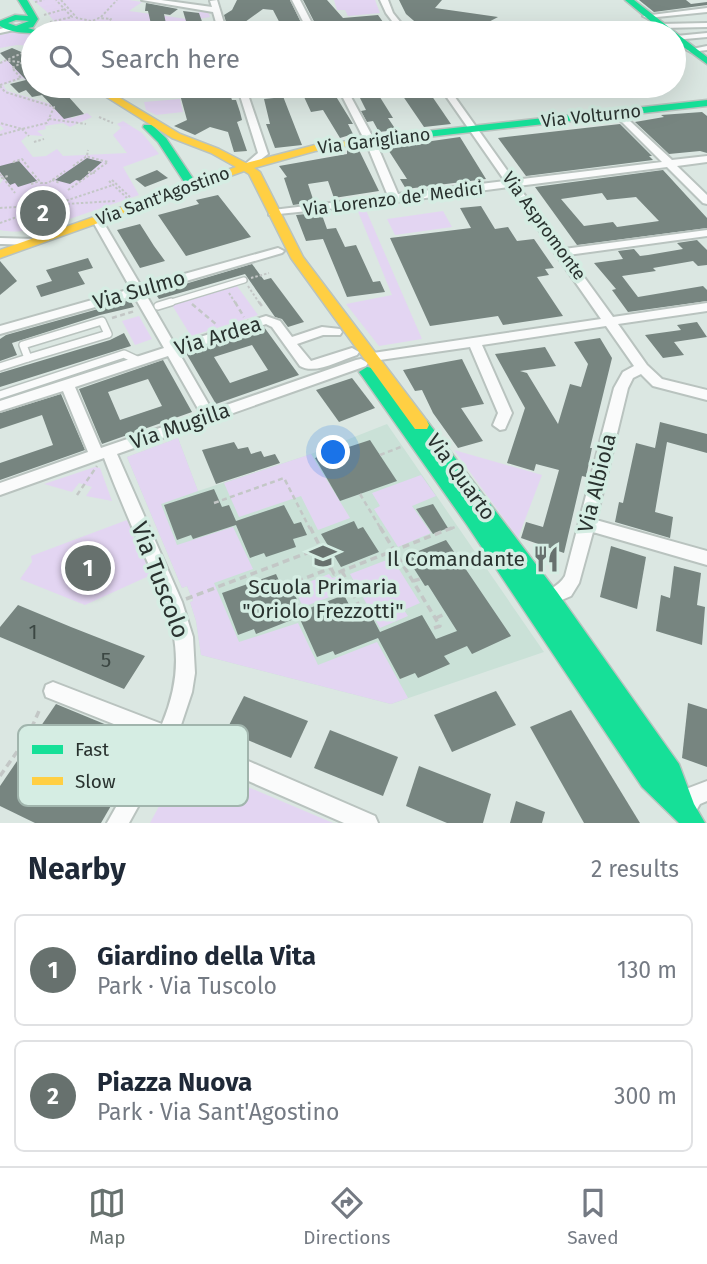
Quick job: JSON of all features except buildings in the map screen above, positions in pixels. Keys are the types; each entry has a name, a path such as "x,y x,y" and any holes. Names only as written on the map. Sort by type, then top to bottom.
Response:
{"street":[{"path":"13,0 14,11 26,21"},
{"path":"146,0 215,10"},
{"path":"214,0 219,21"},
{"path":"296,0 307,21"},
{"path":"384,0 396,21"},
{"path":"633,5 659,21"},
{"path":"686,21 707,10"},
{"path":"686,27 707,25"},
{"path":"686,31 707,35"},
{"path":"699,49 707,61"},
{"path":"101,98 162,134 247,167"},
{"path":"117,98 162,134 192,186"},
{"path":"246,98 269,156"},
{"path":"347,98 395,199"},
{"name":"Via Aspromonte","path":"452,98 563,252 642,368"},
{"name":"Via Volturno","path":"474,129 707,103"},
{"path":"618,113 707,201"},
{"name":"Via Garigliano","path":"247,167 269,156 369,140 474,129"},
{"name":"Via Lorenzo de' Medici","path":"266,214 707,159"},
{"name":"Via Sant'Agostino","path":"1,247 35,242 247,167"},
{"name":"Via Quarto","path":"247,167 244,179 282,246 336,331 362,357 416,440 650,779 689,817"},
{"path":"97,220 209,416"},
{"path":"563,252 707,233"},
{"name":"Via Quarto","path":"282,246 362,357 550,598 671,772 689,817"},
{"name":"Via Sulmo","path":"0,331 282,246"},
{"name":"Via Sulmo","path":"0,321 136,292"},
{"name":"Via Mugilla","path":"0,489 102,457 362,357 707,307"},
{"name":"Via Ardea","path":"0,406 65,379 139,361 271,321 310,366 362,357"},
{"name":"Via Ardea","path":"289,342 322,331 336,331"},
{"path":"474,342 505,413 500,425"},
{"path":"642,368 659,383 707,395"},
{"name":"Via Albiola","path":"550,598 570,585 588,524 621,388 628,375 642,368"},
{"name":"Via Tuscolo","path":"65,379 174,604 185,637 186,673 183,691 170,725"},
{"path":"588,524 707,558"},
{"path":"531,605 550,598"},
{"path":"53,691 138,725"},
{"path":"248,771 368,823"},
{"path":"689,817 693,796 707,791"},
{"name":"Via Tuscolo","path":"117,823 127,806"}],"lane":[{"path":"158,306 244,280"},
{"path":"0,367 28,359 108,334 102,321 23,345 28,359"},
{"name":"Via Ardea","path":"0,395 65,379"}],"path":[{"path":"28,21 44,0"},
{"path":"38,21 71,18 55,0"},
{"path":"61,0 77,18 88,21"},
{"path":"94,21 101,18 117,0"},
{"path":"30,21 65,9"},
{"path":"101,18 111,19 109,21"},
{"path":"0,63 21,54"},
{"path":"5,61 21,61"},
{"path":"21,64 12,68 21,78 0,86 5,92 21,97"},
{"path":"25,98 54,107 48,121"},
{"path":"99,117 113,123"},
{"path":"0,135 48,121 86,124"},
{"path":"0,123 22,129 29,136"},
{"path":"34,142 44,139"},
{"path":"72,168 86,156 88,150"},
{"path":"68,190 108,162 86,156"},
{"path":"13,162 22,159 43,182"},
{"path":"31,184 52,180 65,171"},
{"path":"9,176 2,178 15,193"},
{"path":"52,180 60,183"},
{"path":"0,208 129,200 110,181 132,199"},
{"path":"62,202 113,185"},
{"path":"0,223 42,208"},
{"path":"47,222 51,211"},
{"path":"269,273 244,280 271,321"},
{"path":"224,286 249,326"},
{"path":"102,321 139,310 136,292"},
{"path":"184,298 227,333"},
{"path":"380,455 416,440"},
{"path":"77,495 102,457"},
{"path":"214,503 284,478 334,574 473,520"},
{"path":"360,494 436,618 440,626 431,629"},
{"path":"185,600 320,548"},
{"path":"275,590 331,568"},
{"path":"342,571 359,606 351,610"},
{"path":"413,581 420,579"},
{"path":"436,618 445,614"},
{"path":"33,725 39,711"},
{"path":"0,776 18,750"}],"shaded area":[{"path":"33,0 129,0 142,2 129,11 187,19 202,11 208,12 210,17 188,21 54,21"},
{"path":"334,0 375,0 380,13 348,16 345,10 337,10"},
{"path":"21,33 21,45 0,48 0,35"},
{"path":"21,53 21,67 18,68 21,70 21,79 3,85 7,91 21,95 21,98 57,106 72,118 87,113 92,117 70,127 63,123 45,126 46,129 37,131 43,136 28,135 21,141 33,157 46,156 57,149 63,156 127,153 113,135 121,128 117,124 123,121 142,133 159,154 123,167 139,195 55,224 41,223 22,231 0,230 0,184 3,180 0,177 0,131 4,129 0,125 0,62"},
{"path":"180,99 183,112 156,115 146,110 144,102"},
{"path":"365,208 422,339 379,346 346,304 392,295 357,209"},
{"path":"443,211 452,227 395,235 387,219"},
{"path":"237,286 258,315 191,336 172,305"},
{"path":"139,316 152,339 135,345 122,321"},
{"name":"Scuola Primaria \"Oriolo Frezzotti\"","path":"387,424 544,652 391,704 201,655 190,602 193,601 187,586 182,588 127,457 178,438 198,491 311,454"},
{"path":"178,438 198,491 161,504 177,545 233,527 253,569 214,583 239,642 298,623 318,665 377,642 408,698 391,704 201,655 190,602 193,601 187,586 182,588 127,457"},
{"path":"454,450 542,475 518,538"},
{"path":"311,454 350,518 318,530 301,496 239,517 224,483"},
{"path":"95,467 100,468 112,501 86,496 92,487 79,483 72,492 44,484"},
{"path":"421,475 436,496 412,506 431,533 398,547 374,509 380,506 372,493"},
{"path":"127,520 151,575 85,605 20,579 32,562 31,556"},
{"path":"392,558 420,603 404,610 408,616 380,628 350,574"},
{"path":"329,574 332,578 339,576 344,585 330,591 332,596 303,607 294,588"},
{"path":"248,787 333,823 150,823 159,806 248,806"}],"traffic: fast":[{"path":"22,0 29,7 33,18"},
{"path":"629,0 655,21"},
{"path":"21,30 7,27 2,23 15,17 34,19 33,21"},
{"path":"686,45 707,61"},
{"path":"355,142 707,103"},
{"path":"148,127 162,140 192,186"},
{"path":"367,372 473,520 650,779 683,809"},
{"path":"421,425 550,598 671,772 685,811 693,823"}],"traffic: slow":[{"path":"114,98 176,136 215,151 254,172 297,258 421,425"},
{"path":"0,254 260,162 315,148 355,142"}],"place":[{"name":"Piazza Nuova","path":"43,213"},
{"name":"Scuola Primaria \"Oriolo Frezzotti\"","path":"323,556"},
{"name":"Il Comandante","path":"546,559"},
{"name":"Giardino della Vita","path":"88,568"}]}
